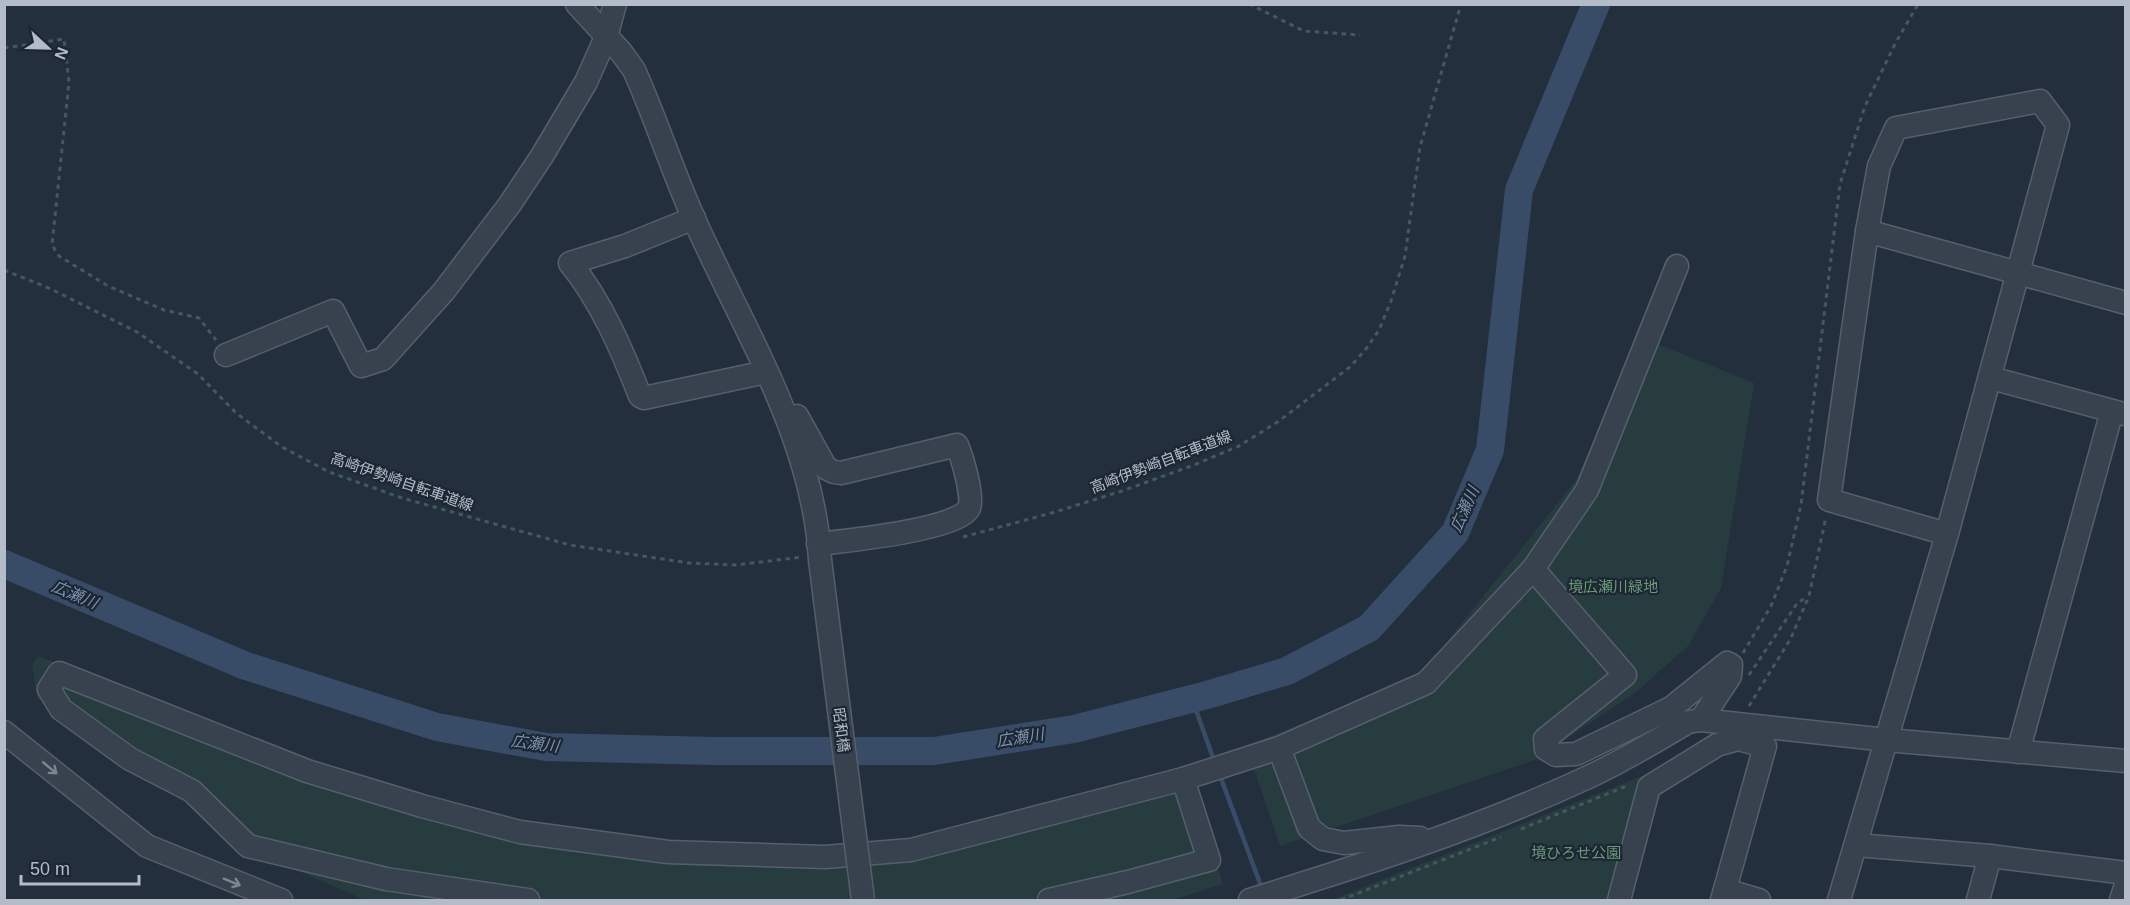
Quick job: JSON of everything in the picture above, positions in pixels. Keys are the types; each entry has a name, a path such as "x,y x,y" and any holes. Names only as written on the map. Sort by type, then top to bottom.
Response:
{"street":[{"path":"577,4 621,52 634,70 694,218 766,372 778,396 789,402 826,468 841,473 957,445 971,498 969,508 963,516 952,522 816,554"},
{"path":"226,355 333,311 361,366 383,359 469,261 542,156 586,82 606,37 615,4"},
{"path":"1839,900 1947,534 2058,125 2040,101 1896,128 1880,166 1867,231 1829,500 1947,534"},
{"path":"694,218 625,246 570,263 601,311 626,360 640,396 644,398 766,372"},
{"path":"1867,231 2126,303"},
{"path":"528,900 386,879 248,846 192,790 130,759 61,709 49,689 59,673 307,771 444,812 520,832 668,852 825,857 911,849 1183,779 1279,748 1426,683 1533,569 1587,490 1677,266"},
{"path":"1991,378 2119,413 2018,752"},
{"name":"昭和橋","path":"778,396 810,490 816,554 863,900"},
{"path":"1533,569 1625,675 1545,739 1546,749 1556,755 1576,754 1671,708 1727,663 1739,676 1701,720"},
{"path":"1250,900 1378,860 1506,812 1584,779 1688,722 1701,720 1887,740 2126,761"},
{"path":"4,732 147,846 281,900"},
{"path":"1618,900 1648,787 1717,745 1738,739 1765,746 1723,895 1760,900"},
{"path":"1279,748 1309,828 1323,839 1344,843 1399,837 1433,839"},
{"path":"1049,900 1209,860 1183,779"},
{"path":"1856,845 1990,856 2126,873"},
{"path":"1978,900 1990,856"},
{"path":"2121,900 2126,885"}],"path":[{"path":"1249,4 1304,31 1360,35"},
{"name":"高崎伊勢崎自転車道線","path":"955,538 1055,512 1122,491 1239,446 1279,421 1350,367 1379,330 1395,290 1405,256 1420,147 1461,4"},
{"path":"1739,676 1787,566 1801,505 1840,184 1865,106 1895,44 1918,4"},
{"path":"4,48 64,39 69,82 52,245 59,256 108,286 164,310 199,318 226,355"},
{"name":"高崎伊勢崎自転車道線","path":"4,270 51,289 137,332 198,374 236,413 282,447 329,472 402,498 570,545 652,558 689,563 736,565 816,554"},
{"path":"1739,676 1798,602 1809,596"}],"green space":[{"name":"境広瀬川緑地","path":"1640,337 1754,383 1721,588 1688,646 1636,692 1535,760 1280,846 1246,746 1418,678 1576,480"},
{"path":"38,656 308,767 521,827 673,848 826,854 915,839 1187,771 1223,884 1173,900 365,900 237,844 183,799 37,698 32,665"},
{"name":"境ひろせ公園","path":"1647,774 1614,900 1331,900"}],"waterway":[{"name":"広瀬川","path":"4,564 246,666 437,727 546,747 714,751 934,751 1074,729 1207,695 1287,671 1369,628 1455,533 1490,450 1519,190 1596,4"},
{"path":"1192,699 1215,763"},
{"path":"1219,773 1261,886"}]}
